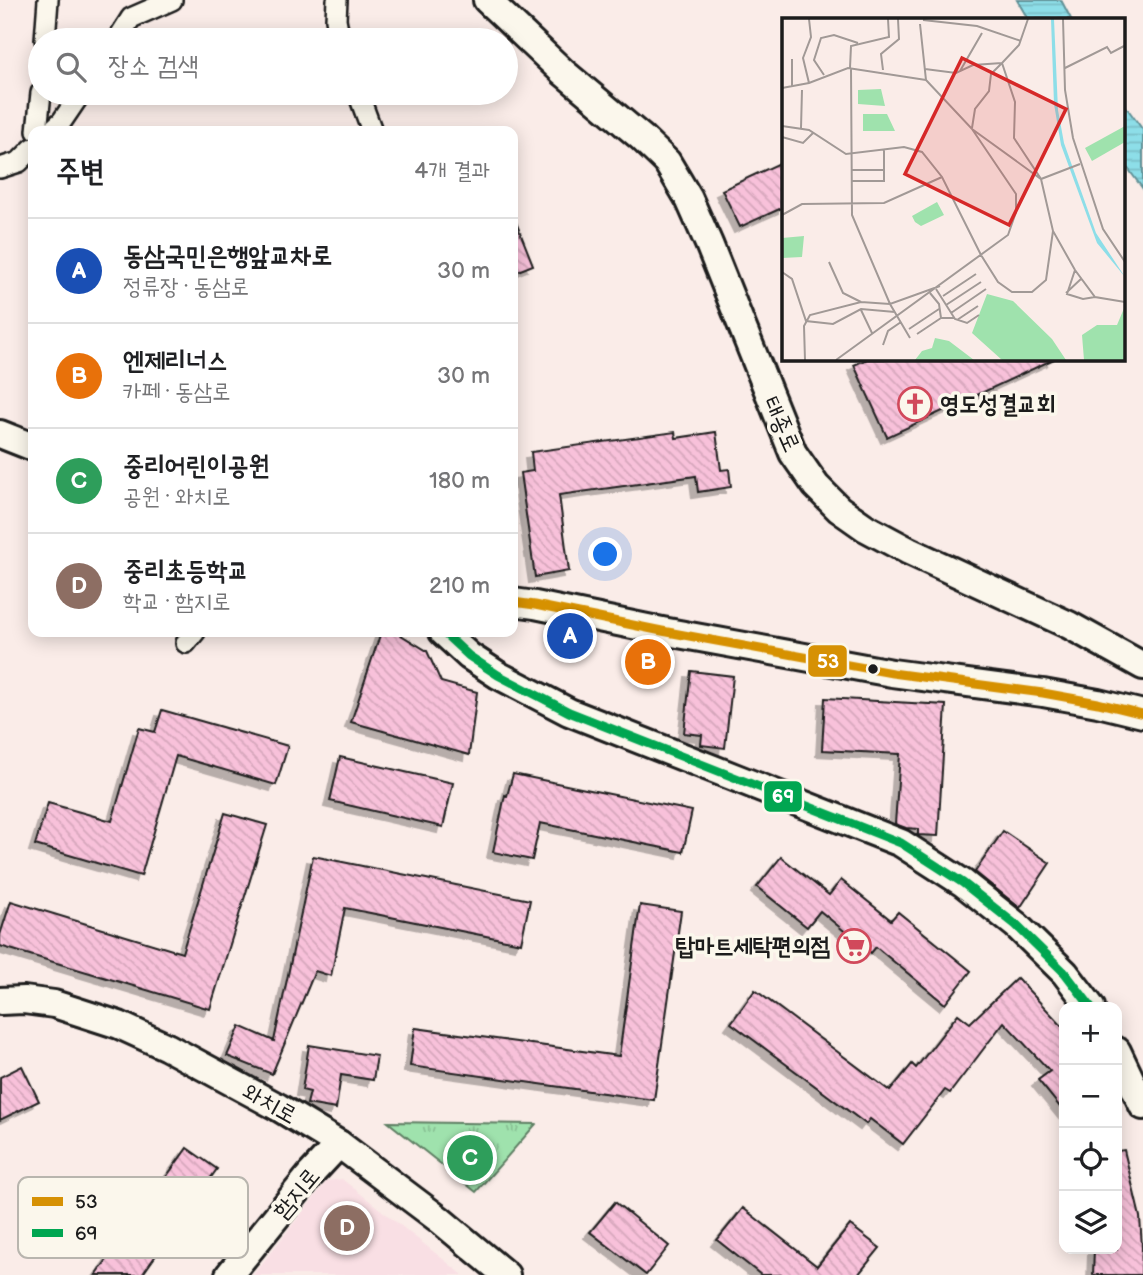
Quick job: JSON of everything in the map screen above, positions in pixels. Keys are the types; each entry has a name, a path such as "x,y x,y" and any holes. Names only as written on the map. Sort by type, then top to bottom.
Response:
{"main road":[{"name":"태종로","path":"487,0 517,28"},
{"name":"태종로","path":"518,29 667,162 689,199 709,244 793,453 816,486 839,509 866,528 909,551 1069,625 1143,666"},
{"path":"0,434 28,445"},
{"path":"518,603 892,673 1043,693 1143,714"},
{"path":"448,637 469,656 498,675 569,712 901,843 963,883 1016,925 1065,973 1086,1002"},
{"name":"와치로","path":"0,1001 24,1000 54,1004 119,1025 167,1047 267,1101 339,1144 440,1220 506,1275"},
{"path":"1122,1061 1143,1107"},
{"name":"함지로","path":"248,1252 339,1144"},
{"name":"함지로","path":"229,1275 243,1258"}],"street":[{"path":"46,28 48,0"},
{"path":"125,28 131,18 172,0"},
{"path":"337,0 338,28"},
{"path":"38,126 40,105"},
{"path":"56,126 73,105"},
{"path":"362,105 370,126"},
{"path":"0,168 19,162 28,153"}],"shaded area":[{"path":"342,1179 463,1275 253,1275 327,1181"}],"green space":[{"path":"388,1122 536,1124 476,1192"}],"water":[{"path":"1017,0 1061,0 1070,18 1027,18"},
{"path":"1126,107 1143,130 1143,189 1126,166"}],"building":[{"path":"782,162 782,208 740,227 722,190"},
{"path":"518,227 533,265 518,271"},
{"name":"영도성결교회","path":"865,360 1052,360 887,437 854,365"},
{"path":"675,432 676,438 716,432 721,470 729,469 731,487 698,492 696,476 559,495 569,571 535,577 520,473 533,471 531,452"},
{"path":"379,637 404,637 427,651 441,682 477,692 469,755 351,722"},
{"path":"691,671 733,676 725,748 701,745 702,735 684,733"},
{"path":"825,698 946,705 938,836 918,835 918,829 895,824 900,754 822,750"},
{"path":"162,710 288,746 276,785 176,756 141,876 35,845 48,803 112,821 139,728 155,732"},
{"path":"340,757 453,783 443,827 330,801"},
{"path":"513,774 692,811 683,852 540,823 532,860 493,852 505,795 507,796"},
{"path":"225,813 267,825 210,1009 0,946 0,935 11,901 182,953"},
{"path":"1003,831 1050,863 1020,908 975,872"},
{"path":"313,856 530,900 521,943 345,908 331,976 315,971 272,1074 227,1056 240,1026 274,1041"},
{"path":"781,857 829,895 841,880 891,920 898,912 971,971 945,1004 876,947 871,953 820,911 807,927 757,887"},
{"path":"640,905 681,911 654,1100 410,1066 415,1028 619,1056"},
{"path":"1017,978 1059,1023 1059,1106 1038,1080 1050,1071 1004,1022 950,1093 945,1090 903,1144 870,1119 866,1124 731,1023 755,990 890,1091 912,1064 916,1068 958,1014 970,1023"},
{"path":"309,1045 377,1056 373,1080 341,1075 336,1109 307,1104 310,1092 302,1090"},
{"path":"22,1066 39,1101 0,1120 0,1077"},
{"path":"187,1148 217,1169 211,1177 166,1177"},
{"path":"1122,1150 1140,1217 1141,1275 1093,1275 1094,1254 1122,1254"},
{"path":"615,1202 669,1246 646,1275 590,1232"},
{"path":"743,1208 817,1266 850,1225 880,1248 858,1275 761,1275 717,1240"},
{"path":"108,1258 154,1258 142,1275 96,1275"}],"transit line":[{"name":"53","path":"518,603 892,673 1043,693 1143,714"},
{"name":"69","path":"448,637 469,656 498,675 569,712 901,843 963,883 1016,925 1065,973 1087,1002"}],"place":[{"name":"영도성결교회","path":"915,404"},
{"name":"동삼국민은행앞교차로","path":"570,636"},
{"name":"엔제리너스","path":"648,662"},
{"name":"탑마트세탁편의점","path":"854,946"},
{"name":"중리어린이공원","path":"470,1158"},
{"name":"중리초등학교","path":"347,1228"}]}
